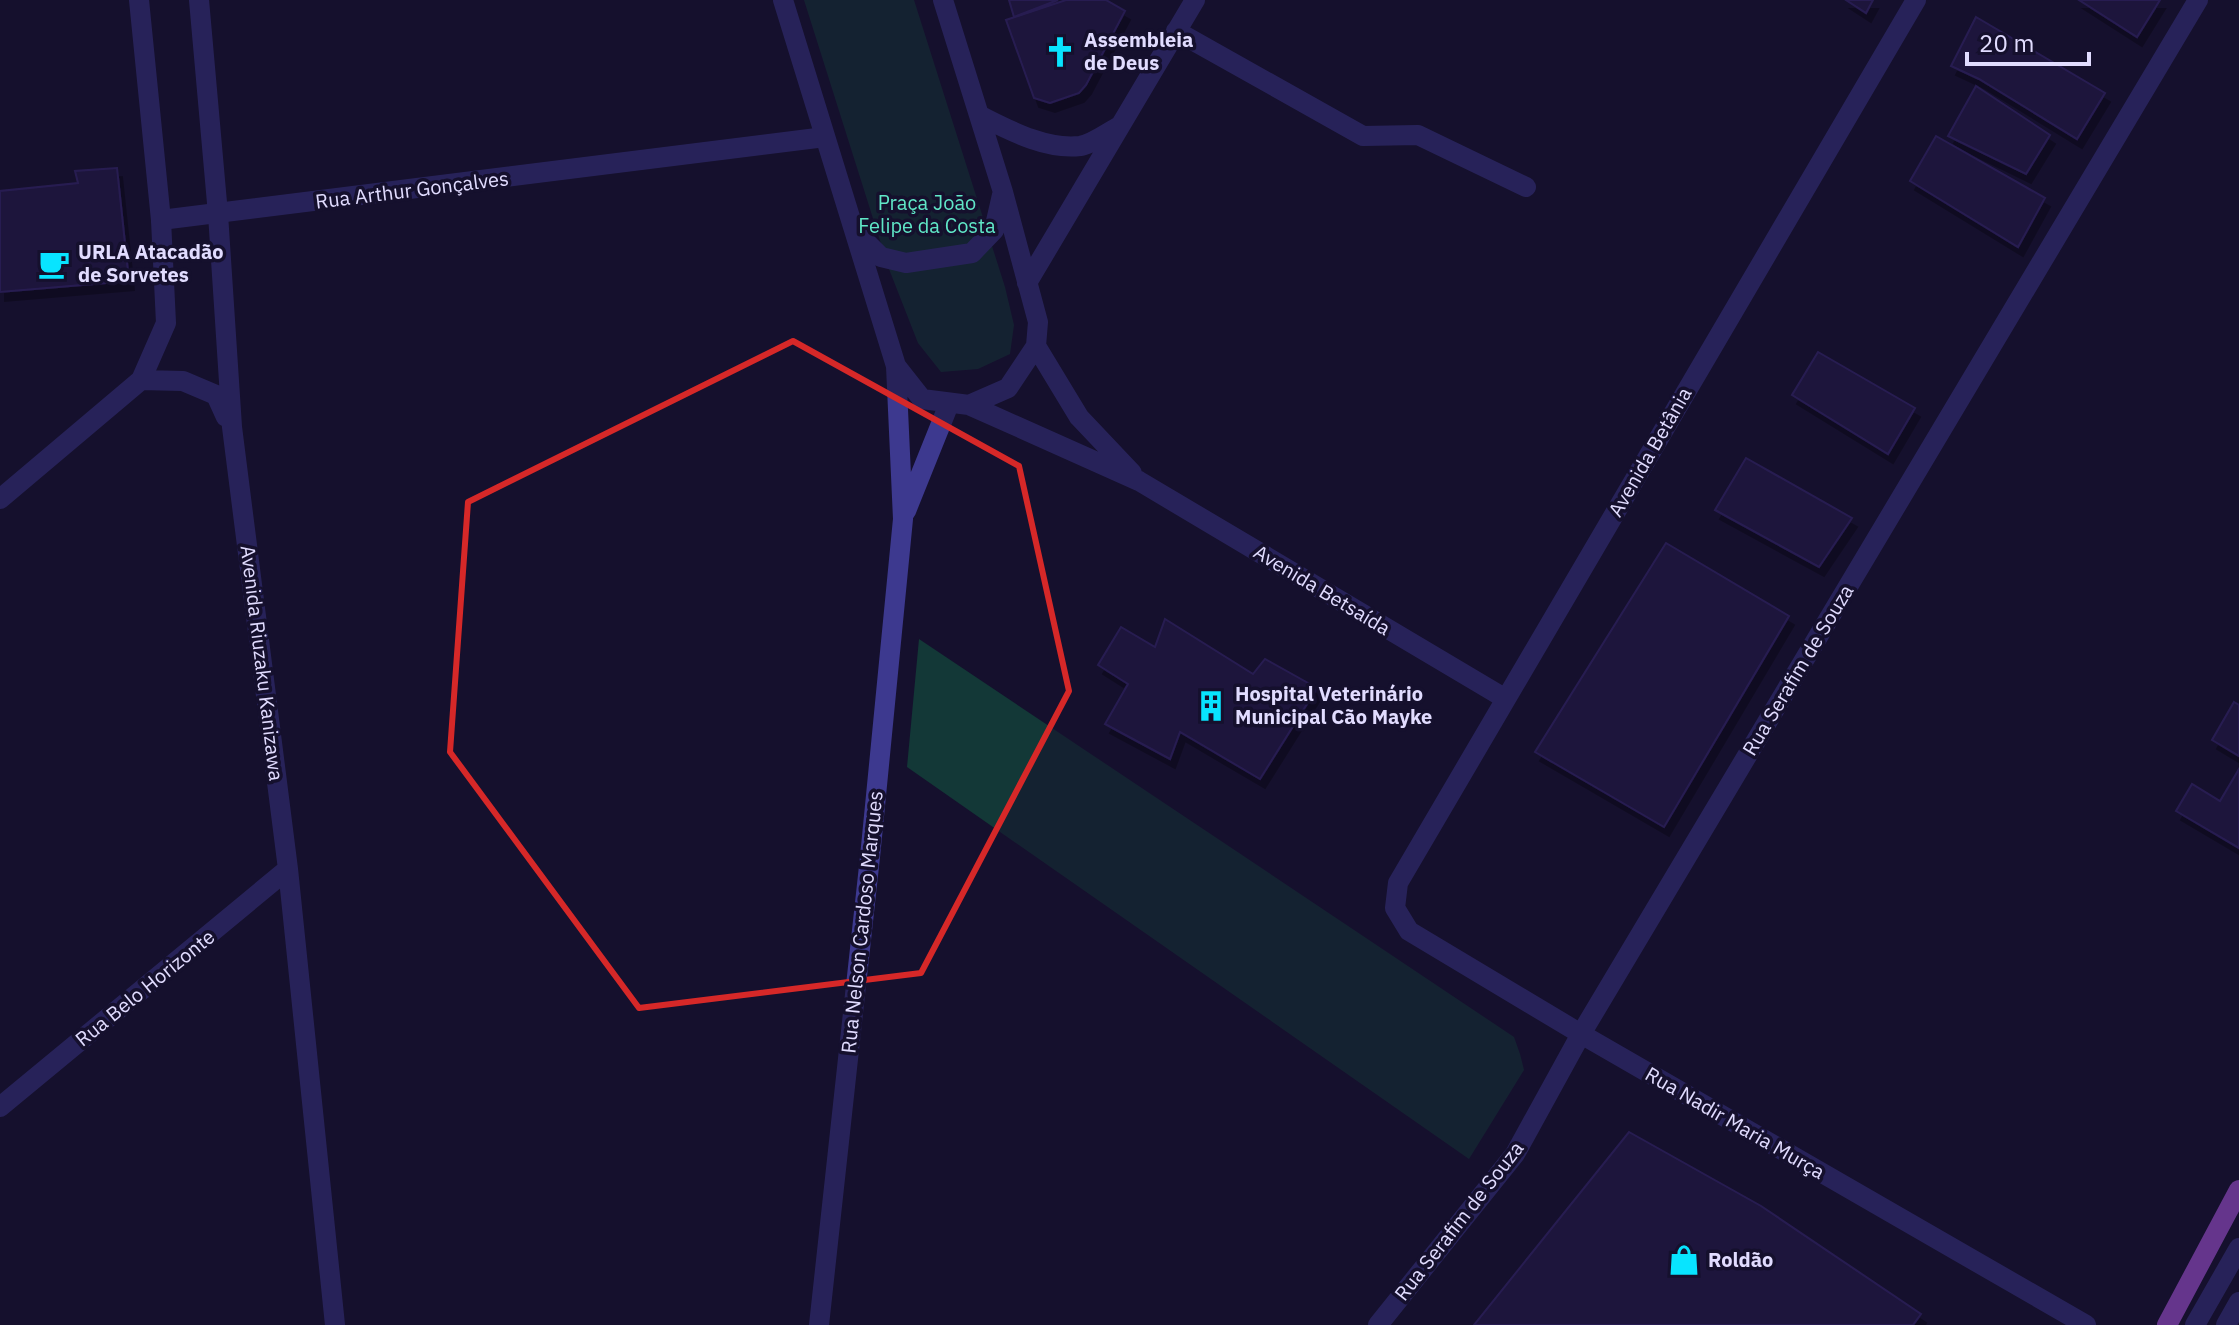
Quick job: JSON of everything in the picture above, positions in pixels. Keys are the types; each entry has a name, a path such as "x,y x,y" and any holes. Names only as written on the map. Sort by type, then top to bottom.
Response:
{"main road":[{"path":"2167,1325 2237,1199"}],"street":[{"path":"0,499 141,380 166,323 161,220 139,0"},
{"name":"Avenida Riuzaku Kanizawa","path":"199,0 218,214 232,427 288,869 335,1325"},
{"name":"Rua Nelson Cardoso Marques","path":"783,0 896,366 903,519 819,1325"},
{"name":"Avenida Betsaída","path":"943,0 1003,192 1038,322 1036,346 1079,417 1139,481"},
{"path":"1027,283 1195,0"},
{"name":"Avenida Betânia","path":"1395,908 1398,883 1916,0"},
{"name":"Rua Serafim de Souza","path":"1378,1325 1515,1154 1581,1034 2198,0"},
{"path":"1176,31 1363,136 1418,135 1526,187"},
{"path":"979,115 1015,134 1058,145 1083,146 1120,126"},
{"name":"Rua Arthur Gonçalves","path":"161,220 825,137"},
{"path":"853,229 881,257 906,263 972,253 994,230 1003,192"},
{"path":"959,404 1008,388 1036,346"},
{"name":"Rua Nelson Cardoso Marques","path":"896,366 922,399 959,404 903,519"},
{"path":"141,380 183,381 216,395 232,427"},
{"name":"Avenida Betsaída","path":"959,404 1139,481 1506,699"},
{"name":"Rua Belo Horizonte","path":"0,1107 288,869"},
{"name":"Rua Nadir Maria Murça","path":"1395,908 1409,931 1581,1034 2086,1325"},
{"path":"2195,1325 2239,1248"},
{"path":"2226,1325 2239,1302"}],"highlighted area":[{"path":"793,341 1019,466 1069,691 921,973 639,1008 450,752 468,502"}],"green space":[{"name":"Praça João Felipe da Costa","path":"804,0 914,0 1005,287 1014,325 1010,354 978,369 941,372 918,343 889,269"},
{"path":"919,639 1514,1037 1524,1070 1469,1159 907,767"}],"building":[{"path":"1009,0 1058,0 1014,17"},
{"name":"Assembleia de Deus","path":"1066,0 1106,0 1125,11 1086,85 1079,93 1050,103 1034,98 1006,20"},
{"path":"1846,0 1873,0 1866,13"},
{"path":"2079,0 2160,0 2137,37"},
{"path":"1976,17 2105,93 2077,139 1979,79 1951,66"},
{"path":"1976,86 2050,135 2026,174 1948,136"},
{"path":"1936,136 2045,198 2018,247 1910,181"},
{"path":"117,168 129,281 0,292 0,191 78,183 75,171"},
{"path":"1818,352 1915,408 1888,454 1792,395"},
{"path":"1746,458 1852,518 1819,567 1715,510"},
{"path":"1666,543 1789,616 1664,827 1535,752"},
{"name":"Hospital Veterinário Municipal Cão Mayke","path":"1165,619 1253,674 1265,659 1317,688 1260,779 1180,732 1170,759 1105,724 1128,684 1098,665 1121,627 1155,647"},
{"path":"2234,702 2239,705 2239,756 2212,740"},
{"path":"2239,769 2239,848 2176,811 2192,784 2220,801"},
{"name":"Roldão","path":"1629,1132 1761,1206 1921,1314 1913,1325 1474,1325"}],"place":[{"name":"Assembleia de Deus","path":"1060,52"},
{"name":"URLA Atacadão de Sorvetes","path":"54,264"},
{"name":"Hospital Veterinário Municipal Cão Mayke","path":"1211,706"},
{"name":"Roldão","path":"1684,1260"}]}
